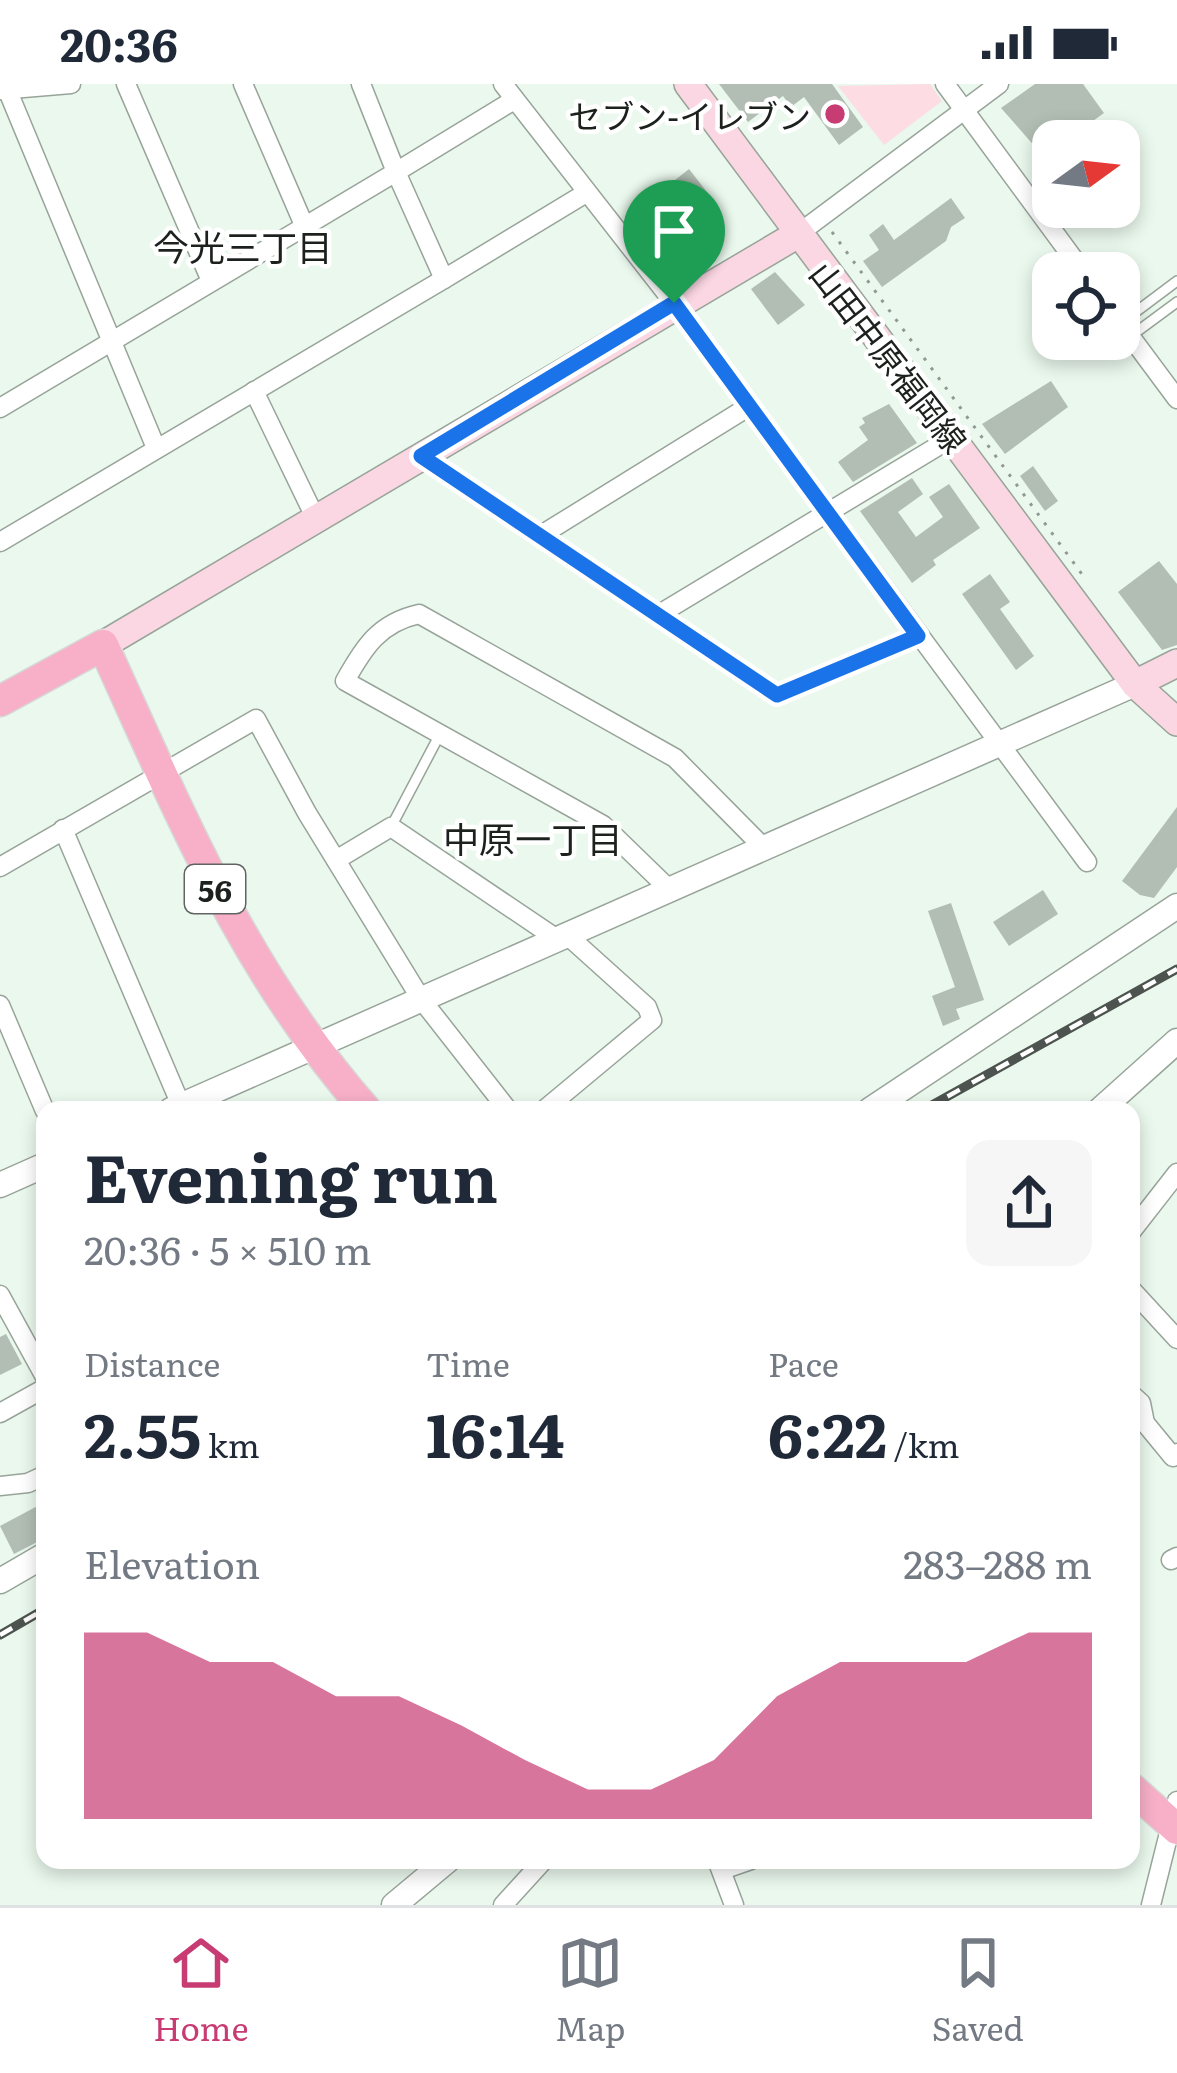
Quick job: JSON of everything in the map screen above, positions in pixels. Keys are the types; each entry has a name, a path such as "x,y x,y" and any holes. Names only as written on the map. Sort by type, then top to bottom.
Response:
{"main road":[{"path":"688,84 798,234"},
{"name":"山田中原福岡線","path":"103,644 314,515 798,234 1135,683 1177,722"},
{"path":"2,694 103,644"},
{"name":"56","path":"103,644 230,920 310,1047 358,1101"},
{"path":"1135,683 1177,663"},
{"path":"1140,1794 1175,1818"}],"street":[{"path":"71,84 4,90 156,448"},
{"path":"126,84 211,281"},
{"path":"243,84 304,225"},
{"path":"361,84 444,279"},
{"path":"945,84 1069,252"},
{"path":"798,234 999,84"},
{"path":"0,382 4,405 396,172 509,92 674,303 1087,862"},
{"path":"0,542 586,193"},
{"path":"1140,350 1177,399"},
{"path":"254,391 314,515"},
{"path":"543,534 748,407"},
{"path":"658,615 953,437"},
{"path":"421,456 777,695 918,636"},
{"path":"669,890 603,825 345,681 364,647 396,619 419,614 675,758 763,848"},
{"path":"195,1101 1135,683"},
{"path":"0,867 256,719 421,999 501,1101"},
{"path":"336,860 391,827 562,937 647,1007 652,1020 555,1101"},
{"path":"63,829 175,1101"},
{"path":"884,1101 1177,906"},
{"path":"0,1005 41,1101"},
{"path":"1110,1101 1177,1041"},
{"path":"0,1185 36,1170"},
{"path":"1140,1220 1177,1173"},
{"path":"0,1295 36,1361"},
{"path":"1140,1299 1177,1339"},
{"path":"0,1413 36,1393"},
{"path":"1140,1402 1145,1423 1173,1457 1177,1453"},
{"path":"0,1486 36,1479"},
{"path":"0,1581 36,1560"},
{"path":"1151,1905 1175,1818"},
{"path":"394,1905 437,1869"},
{"path":"503,1905 536,1869"},
{"path":"721,1869 734,1905"}],"lane":[{"path":"1140,313 1177,281"},
{"path":"1140,319 1177,302"},
{"path":"391,827 440,734"}],"path":[{"path":"829,218 832,237 1094,589"}],"shaded area":[{"path":"930,84 942,101 884,145 838,86"}],"building":[{"path":"719,84 832,84 863,127 839,145 804,97 791,107 783,96 748,122"},
{"path":"1035,84 1083,84 1104,113 1094,120 1032,120 1032,143 1001,108"},
{"path":"689,169 710,196 690,211 670,184"},
{"path":"951,198 965,218 951,227 946,241 882,287 863,261 879,250 869,235 883,224 894,240"},
{"path":"775,272 805,305 778,325 751,289"},
{"path":"1051,381 1068,407 1005,454 982,424"},
{"path":"889,404 917,443 853,482 838,462 868,440 859,427 865,423 862,418"},
{"path":"1033,466 1058,501 1045,511 1020,476"},
{"path":"912,478 923,494 898,512 916,537 943,517 929,497 949,484 980,528 933,560 936,565 912,583 860,511"},
{"path":"1159,561 1177,584 1177,645 1162,650 1118,592"},
{"path":"990,574 1010,602 1000,609 1034,656 1016,670 962,594"},
{"path":"1177,807 1177,867 1154,898 1140,895 1122,881"},
{"path":"1043,890 1058,914 1009,946 993,922"},
{"path":"951,903 984,1000 956,1009 960,1019 943,1026 932,996 955,987 928,911"},
{"path":"6,1334 22,1364 0,1375 0,1337"},
{"path":"36,1507 36,1543 14,1554 0,1526"}],"railway":[{"path":"939,1101 1177,969"},
{"path":"0,1635 36,1614"}],"place":[{"name":"セブン-イレブン","path":"835,114"}],"district":[{"name":"今光三丁目","path":"243,245"},
{"name":"中原一丁目","path":"533,837"}],"route":[{"path":"674,303 918,636 777,695 421,456 674,303"}]}
